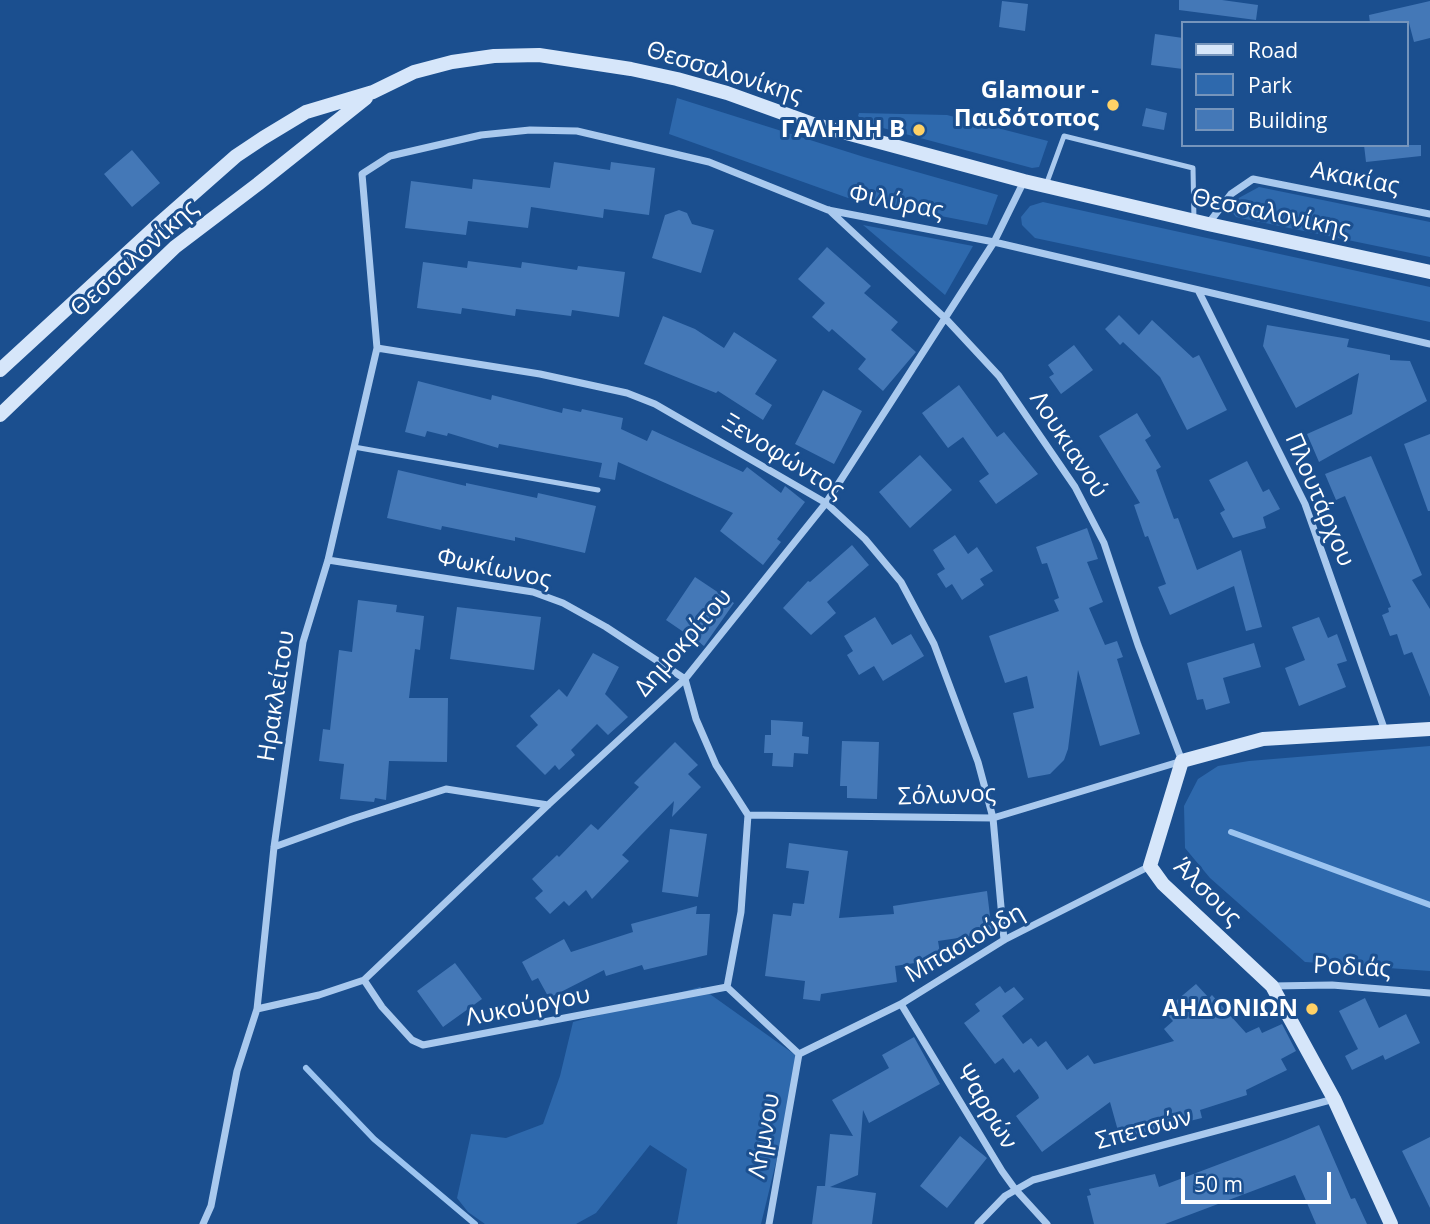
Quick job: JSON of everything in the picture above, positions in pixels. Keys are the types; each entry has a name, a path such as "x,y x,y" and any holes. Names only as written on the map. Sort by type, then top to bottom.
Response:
{"main road":[{"name":"Θεσσαλονίκης","path":"0,369 236,156 306,112 373,92 414,72 452,62 494,56 539,55 677,79 727,93 813,124 1024,181 1430,272"},
{"name":"Θεσσαλονίκης","path":"0,415 175,247 373,92"},
{"path":"1182,761 1264,739 1430,729"},
{"name":"Άλσους","path":"1182,761 1150,866 1163,884 1272,986 1334,1099 1391,1224"}],"street":[{"name":"Φιλύρας","path":"362,174 390,156 481,135 530,130 577,131 709,162 828,209 994,242 1430,344"},
{"name":"Ηρακλείτου","path":"202,1224 211,1206 237,1071 257,1009 274,847 303,642 328,559 377,348 362,174"},
{"name":"Ακακίας","path":"1201,222 1231,194 1253,179 1430,214"},
{"name":"Δημοκρίτου","path":"257,1009 319,995 365,980 685,679 826,503 994,242 1024,181"},
{"name":"Λουκιανού","path":"828,209 946,319 999,376 1075,486 1104,542 1138,645 1182,761"},
{"name":"Πλουτάρχου","path":"1199,292 1305,504 1385,731"},
{"name":"Ξενοφώντος","path":"377,348 540,374 627,393 685,419 826,503 865,540 901,582 934,643 978,762 993,818 1004,940"},
{"name":"Φωκίωνος","path":"328,559 533,592 563,603 606,627 685,679"},
{"path":"685,679 696,719 716,765 748,815 741,912 727,987 799,1054"},
{"name":"Σόλωνος","path":"748,815 993,818 1182,761"},
{"path":"274,847 352,818 446,789 548,805"},
{"name":"Μπασιούδη","path":"799,1054 901,1004 1004,940 1150,866"},
{"name":"Λυκούργου","path":"365,980 382,1007 412,1040 423,1045 727,987"},
{"name":"Ροδιάς","path":"1272,986 1332,985 1430,993"},
{"name":"Ψαρρών","path":"901,1004 965,1112 1015,1189 1047,1224"},
{"name":"Λήμνου","path":"769,1224 799,1054"},
{"name":"Σπετσών","path":"978,1224 995,1205 1032,1180 1334,1099"}],"lane":[{"path":"1046,185 1064,136 1193,168 1201,222"},
{"path":"354,447 598,490"}],"green space":[{"path":"677,98 864,157 998,195 987,225 848,198 669,134"},
{"path":"859,113 947,115 1048,141 1039,167 1032,168 868,124 858,116"},
{"path":"1259,187 1430,222 1430,257 1236,217 1231,211 1235,200"},
{"path":"1043,202 1430,287 1430,322 1035,238 1022,225 1021,217 1030,206"},
{"path":"863,225 973,246 945,295"},
{"path":"1430,746 1430,971 1305,962 1210,878 1185,848 1184,806 1198,779 1218,766"},
{"path":"700,987 801,1059 761,1224 677,1224 687,1169 650,1145 596,1213 576,1224 485,1224 468,1212 457,1198 471,1134 506,1138 543,1124 560,1076 573,1022"}],"building":[{"path":"1179,0 1222,0 1258,5 1256,20 1179,10"},
{"path":"1002,1 1028,4 1025,31 999,27"},
{"path":"1430,1 1430,38 1414,42 1409,21 1370,21 1369,15"},
{"path":"1155,34 1182,38 1182,69 1151,65"},
{"path":"1146,108 1167,113 1164,130 1142,126"},
{"path":"1421,145 1421,156 1366,162 1364,147"},
{"path":"132,150 160,183 132,207 104,174"},
{"path":"554,162 610,170 611,162 655,168 649,215 604,209 603,218 531,207 528,228 468,221 466,235 405,228 411,181 472,189 473,179 550,188"},
{"path":"679,210 687,213 692,224 714,230 701,273 652,258 665,215"},
{"path":"827,247 871,286 864,293 898,322 891,330 916,352 883,391 858,369 866,359 832,329 829,332 812,317 825,303 798,279"},
{"path":"468,261 521,268 522,262 577,270 578,266 625,272 619,317 572,310 571,316 516,309 515,316 462,308 461,314 417,308 423,262 467,268"},
{"path":"1119,315 1139,335 1152,320 1193,358 1199,355 1227,410 1187,430 1160,377 1123,342 1120,345 1105,329"},
{"path":"663,316 695,329 724,348 734,332 777,360 755,394 772,405 763,420 718,391 716,393 644,364"},
{"path":"1267,325 1349,339 1347,347 1390,355 1390,360 1410,361 1427,401 1319,462 1307,434 1352,414 1359,373 1296,408 1263,346"},
{"path":"1074,345 1093,370 1061,394 1049,377 1054,374 1048,365"},
{"path":"418,381 491,400 492,395 562,413 563,408 581,412 582,409 623,418 621,429 647,441 652,430 743,472 747,467 781,493 785,486 805,502 777,539 781,542 763,565 720,531 733,513 618,462 615,480 599,477 602,463 499,444 498,448 448,433 447,436 427,431 425,437 405,432"},
{"path":"959,385 997,437 1004,432 1038,474 996,504 979,481 989,474 963,437 948,448 922,413"},
{"path":"823,390 862,411 834,464 795,444"},
{"path":"1137,413 1151,436 1145,440 1161,467 1156,470 1174,519 1178,518 1197,570 1241,550 1262,627 1246,631 1234,586 1170,615 1158,587 1166,584 1134,505 1140,503 1099,436"},
{"path":"1430,434 1430,511 1428,511 1404,444"},
{"path":"920,455 952,490 910,528 879,492"},
{"path":"1371,456 1422,575 1412,580 1430,609 1430,697 1412,652 1404,655 1397,634 1390,636 1382,615 1389,612 1388,608 1391,607 1345,496 1336,500 1325,474"},
{"path":"1247,461 1263,492 1269,489 1280,509 1263,517 1266,528 1233,538 1220,513 1225,510 1209,480"},
{"path":"398,470 466,486 466,483 537,498 538,493 596,506 585,553 515,537 515,541 442,526 441,530 387,518"},
{"path":"1087,528 1098,559 1087,562 1103,602 1089,608 1105,645 1117,641 1123,657 1117,659 1140,734 1100,746 1078,670 1068,749 1064,760 1050,774 1028,778 1013,713 1034,708 1027,676 1005,683 989,636 1059,611 1054,600 1059,598 1047,563 1042,564 1036,547"},
{"path":"955,535 968,554 977,547 993,571 980,579 984,585 962,600 952,584 946,588 937,574 945,569 933,550"},
{"path":"852,545 869,565 827,602 836,613 811,635 783,608 808,581"},
{"path":"695,577 734,603 704,646 666,620"},
{"path":"358,600 397,605 396,612 424,616 420,650 415,649 409,698 448,698 447,762 389,761 386,800 375,798 374,802 340,799 344,764 319,761 323,729 330,730 339,650 352,652"},
{"path":"457,607 541,617 534,670 450,659"},
{"path":"875,617 892,645 911,634 924,656 883,681 874,666 859,675 847,655 853,651 844,636"},
{"path":"1319,617 1328,638 1337,634 1347,661 1337,664 1346,687 1299,706 1285,668 1305,660 1292,627"},
{"path":"1254,643 1261,667 1223,678 1230,703 1206,710 1203,699 1197,700 1187,663"},
{"path":"593,653 619,667 605,694 628,717 608,735 597,724 571,750 575,755 559,770 555,765 545,775 516,746 538,725 530,716 559,689 567,697"},
{"path":"771,720 803,722 802,736 809,737 808,754 794,753 793,767 772,766 773,753 764,753 765,735 771,735"},
{"path":"842,741 879,742 877,799 847,798 847,786 840,786"},
{"path":"675,742 698,765 688,774 701,787 672,817 674,801 622,855 629,861 592,899 586,890 569,906 564,901 550,914 535,898 543,891 532,879 557,855 559,857 591,824 598,830 639,787 634,783"},
{"path":"670,829 707,834 698,897 662,892"},
{"path":"789,843 848,851 839,918 894,914 893,906 987,891 992,933 938,941 941,959 895,966 897,982 821,994 820,1001 803,999 805,981 765,976 773,914 791,916 793,903 804,904 809,871 786,868"},
{"path":"697,906 696,914 710,914 707,955 644,970 642,965 606,976 604,970 549,998 538,978 532,981 522,962 564,939 571,952 633,932 631,924"},
{"path":"455,963 482,999 443,1027 417,991"},
{"path":"1196,984 1209,998 1212,995 1246,1033 1259,1027 1262,1033 1282,1024 1296,1051 1281,1059 1287,1070 1246,1090 1247,1095 1200,1110 1202,1118 1120,1138 1110,1102 1042,1152 1016,1116 1039,1098 1038,1095 1019,1069 1014,1073 1003,1058 995,1064 964,1023 980,1011 975,1004 1000,986 1005,993 1014,987 1024,999 1002,1016 1023,1044 1031,1038 1038,1047 1046,1041 1067,1070 1088,1055 1094,1064 1174,1041 1164,1029 1173,1021 1164,1011"},
{"path":"1365,998 1379,1028 1406,1014 1420,1043 1385,1060 1383,1055 1352,1070 1345,1056 1358,1049 1339,1011"},
{"path":"914,1037 940,1084 869,1123 863,1110 858,1175 830,1187 876,1193 872,1224 812,1224 817,1186 825,1186 830,1134 853,1136 832,1100 889,1068 882,1055"},
{"path":"1319,1125 1351,1199 1355,1198 1367,1224 1316,1224 1295,1175 1165,1224 1094,1224 1087,1196 1091,1195 1089,1189 1155,1174 1159,1187"},
{"path":"960,1136 987,1158 947,1208 920,1186"},
{"path":"1430,1137 1430,1208 1402,1151"}],"waterway":[{"path":"1231,832 1430,905"},
{"path":"306,1068 374,1139 475,1224"}],"place":[{"name":"Glamour - Παιδότοπος","path":"1113,105"},
{"name":"ΓΑΛΗΝΗ Β","path":"919,130"},
{"name":"ΑΗΔΟΝΙΩΝ","path":"1312,1009"}]}
